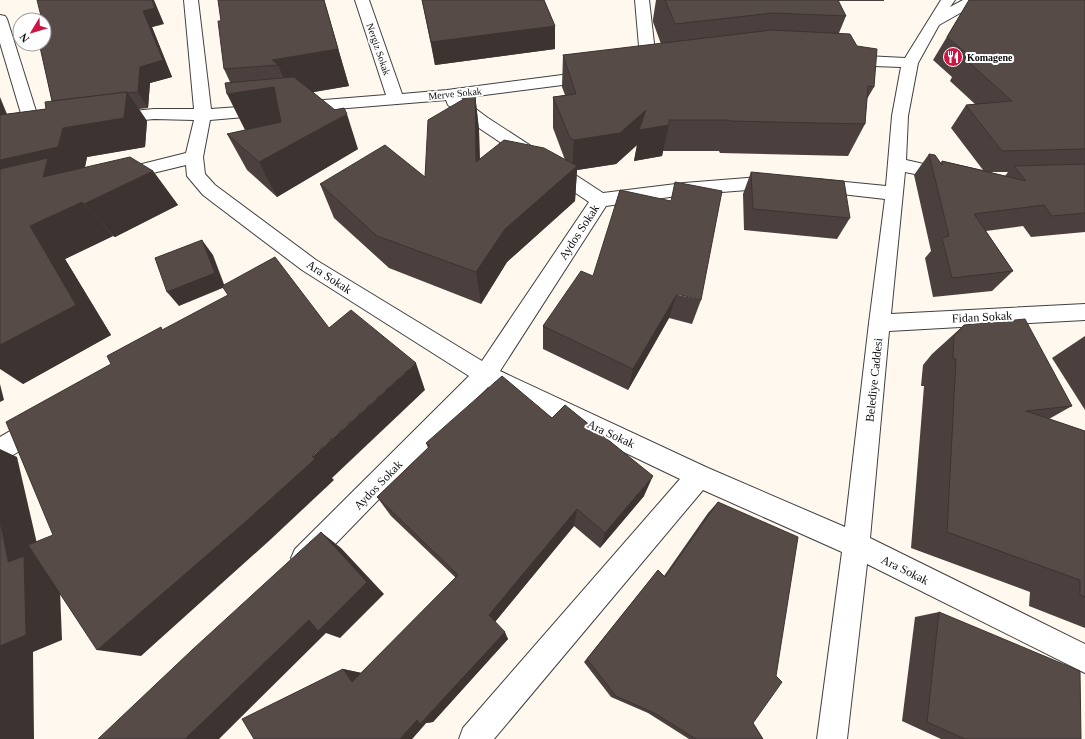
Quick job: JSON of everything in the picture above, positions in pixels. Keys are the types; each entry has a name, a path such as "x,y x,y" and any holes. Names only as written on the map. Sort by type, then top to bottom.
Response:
{"street":[{"name":"Ara Sokak","path":"191,0 203,115 194,157 196,176 208,190 309,265 485,375 699,476 856,545 1085,660"},
{"name":"Nergiz Sokak","path":"362,0 396,98"},
{"path":"642,0 648,69"},
{"name":"Belediye Caddesi","path":"832,739 856,545 879,323 895,193 900,116 910,63 948,0"},
{"name":"Belediye Caddesi","path":"931,27 952,11 973,0"},
{"path":"0,19 33,127"},
{"path":"828,59 910,63"},
{"name":"Merve Sokak","path":"101,120 154,114 203,115 447,95 610,74"},
{"path":"447,95 482,122 600,200 760,183 794,184 895,193"},
{"path":"101,180 194,157"},
{"path":"897,164 964,178"},
{"name":"Aydos Sokak","path":"290,572 485,375 600,200"},
{"path":"289,277 309,265"},
{"name":"Fidan Sokak","path":"879,323 1085,312"},
{"path":"0,450 54,418"},
{"path":"474,739 699,476"}],"building":[{"path":"37,0 152,0 155,8 143,11 163,60 140,67 138,92 52,101 41,52 52,52 52,12 40,12"},
{"path":"218,0 324,0 338,49 272,60 278,65 224,69 218,21 221,21"},
{"path":"422,0 544,0 555,26 431,42"},
{"path":"665,0 838,0 846,16 773,13 675,24"},
{"path":"969,0 1085,0 1085,149 1002,151 966,105 1012,101 964,58 971,57 947,37"},
{"path":"772,30 850,34 857,46 877,49 874,87 868,86 865,124 729,120 669,120 669,125 639,130 646,110 620,133 574,140 570,138 553,97 576,94 563,55"},
{"path":"294,77 335,110 344,108 347,114 259,162 227,134 281,122 274,87 227,94 225,83"},
{"path":"127,92 124,118 63,128 58,147 0,160 0,115 46,109 45,102"},
{"path":"474,93 476,162 504,140 544,148 577,166 505,229 476,272 377,236 320,184 385,145 425,177 428,120"},
{"path":"929,154 935,155 942,165 942,161 1026,181 1014,166 1085,164 1085,213 1052,216 1044,205 974,214 1013,271 952,278 942,238 949,236"},
{"path":"130,157 153,171 84,204 82,202 30,226 76,305 0,345 0,169 48,158 43,177"},
{"path":"751,172 844,181 850,218 753,209"},
{"path":"675,182 722,191 701,300 677,294 633,369 543,326 581,271 593,276 620,190 671,201"},
{"path":"202,240 215,273 167,292 155,258"},
{"path":"275,257 329,328 351,310 416,363 312,456 315,459 243,524 97,650 28,545 53,535 6,422 111,364 107,356 161,327 162,330 228,295 222,286"},
{"path":"1025,319 1072,406 1026,411 1085,431 1085,597 1080,595 1080,580 947,532 956,359 953,359 954,336 964,325"},
{"path":"502,376 552,418 565,405 653,476 605,533 577,509 489,615 505,632 420,724 417,720 400,739 254,739 242,719 343,669 352,682 458,575 377,497 430,446 426,443"},
{"path":"718,502 798,537 776,676 782,682 753,723 763,739 696,739 656,714 616,696 587,659 658,570 665,577"},
{"path":"0,522 8,562 24,556 26,635 0,646"},
{"path":"321,532 367,582 318,631 309,620 185,739 98,739 192,650"},
{"path":"939,612 1080,671 1081,739 965,739 927,722"}],"place":[{"name":"Komagene","path":"953,57"}]}
